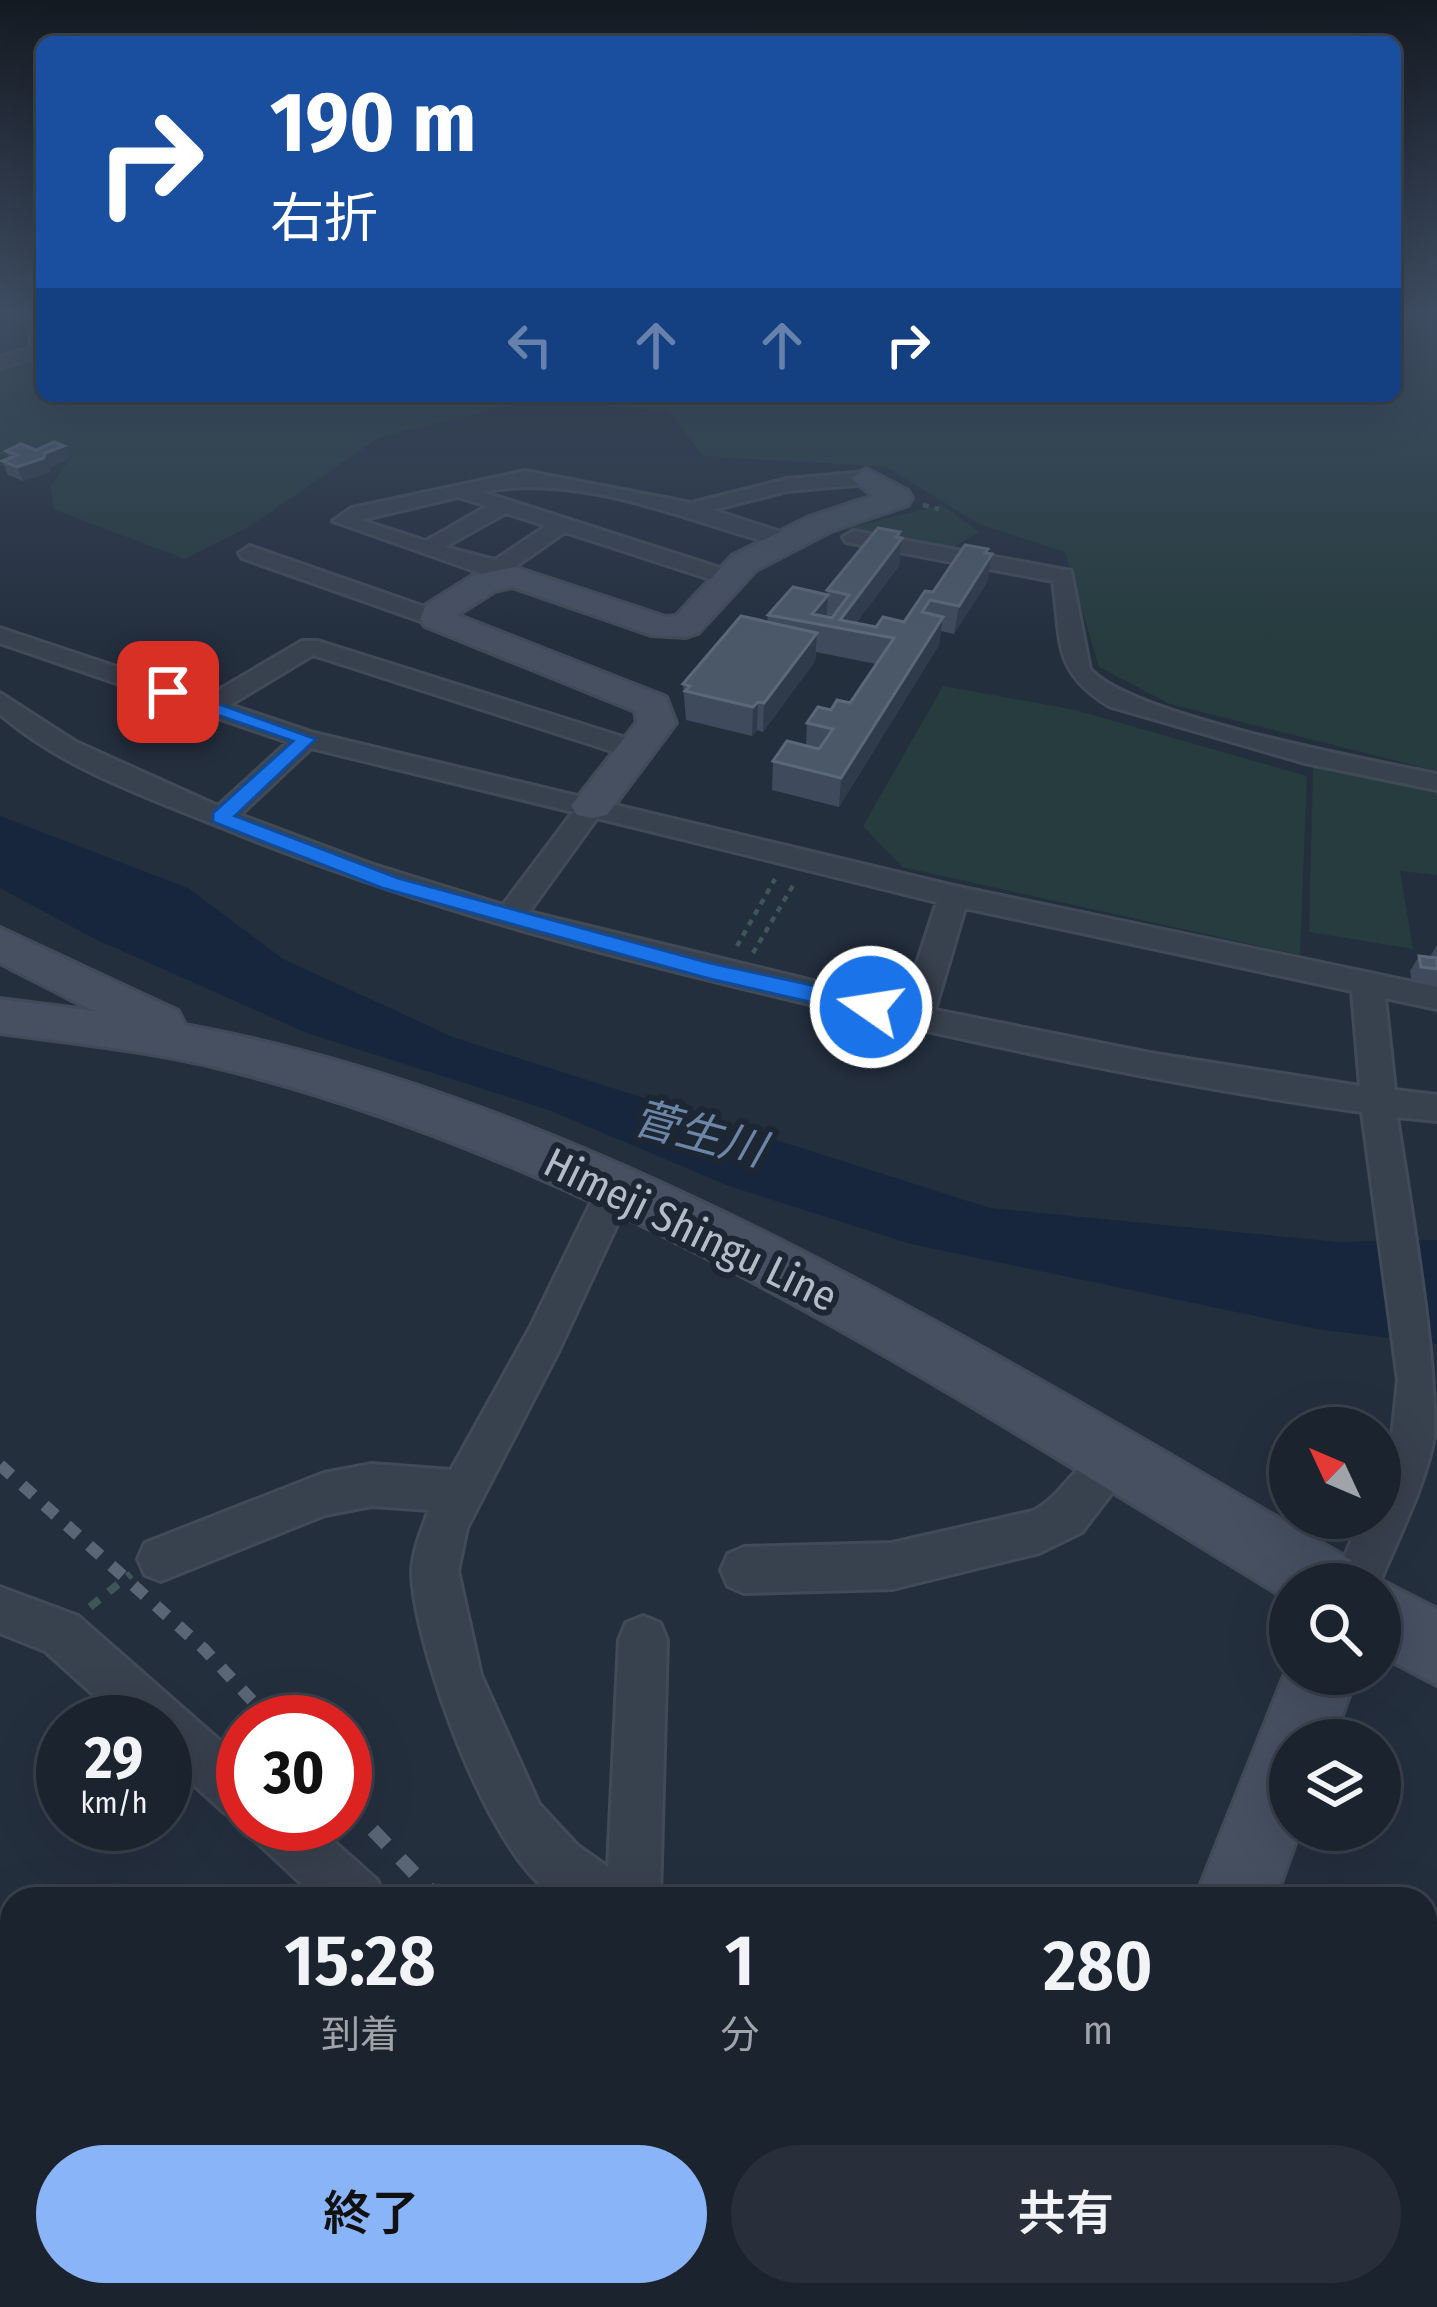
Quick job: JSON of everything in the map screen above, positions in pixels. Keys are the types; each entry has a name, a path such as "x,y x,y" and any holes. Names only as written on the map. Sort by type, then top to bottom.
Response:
{"main road":[{"path":"592,806 657,723 653,706 437,619 438,612 484,583 514,577 674,629 694,620 744,563 785,541 897,498 866,478"},
{"path":"0,944 224,1051"},
{"path":"10,1017 61,1008 89,986"},
{"name":"Himeji Shingu Line","path":"10,1017 224,1051 415,1109 616,1188 793,1272 1290,1563"},
{"path":"1401,1628 1437,1648"},
{"path":"1240,1887 1269,1810"}],"street":[{"path":"563,524 501,566 486,568 344,521 358,512 525,477 691,509 785,541"},
{"path":"691,509 787,485 866,478"},
{"path":"457,490 728,578"},
{"path":"427,549 503,505"},
{"path":"854,537 1063,576 1078,670 1090,684 1118,700 1314,757 1437,782"},
{"path":"250,553 437,619"},
{"path":"0,635 306,739 955,896 1437,998"},
{"path":"210,706 310,646 636,750"},
{"path":"0,700 113,772 390,883 730,975 916,1017 1379,1111 1437,1108"},
{"path":"221,818 306,739"},
{"path":"511,915 592,806"},
{"path":"916,1017 955,896"},
{"path":"1365,1563 1402,1473 1424,1375 1379,1111 1368,986"},
{"path":"590,1887 559,1865 521,1822 457,1678 435,1571 446,1522 544,1340 616,1188"},
{"path":"744,1570 892,1566 1039,1531 1066,1516 1115,1460"},
{"path":"160,1559 324,1494 372,1485 462,1492"},
{"path":"0,1610 61,1633 130,1695"},
{"path":"633,1887 643,1640"},
{"path":"192,1750 216,1771"},
{"path":"305,1851 345,1887"}],"path":[{"path":"730,975 798,857"},
{"path":"730,975 798,857"},
{"path":"61,1633 125,1577 160,1559"}],"green space":[{"path":"0,424 435,424 380,437 250,526 185,559 53,509 51,486 71,457 48,451 0,466"},
{"path":"678,424 1437,424 1437,771 1170,704 1099,667 1065,552 979,524 886,467 703,456"},
{"path":"942,505 979,532 952,548 844,529"},
{"path":"943,686 1075,710 1307,776 1300,955 902,867 863,826"},
{"path":"1313,767 1437,790 1437,875 1400,871 1413,949 1309,932"}],"water":[{"name":"菅生川","path":"0,816 188,888 283,959 455,1038 990,1208 1339,1242 1437,1240 1437,1344 1317,1329 911,1244 729,1186 549,1110 307,1033 93,938 0,888"}],"building":[{"path":"54,442 64,446 45,453 44,458 17,467 2,461 17,455 6,451 21,444 36,450"},
{"path":"878,528 900,532 896,537 902,538 840,620 876,627 883,617 904,622 925,591 933,592 965,545 992,554 959,606 930,600 922,612 943,617 841,778 773,761 787,741 819,749 833,729 807,723 818,707 831,710 837,700 850,703 894,638 768,615 793,587 828,595 812,614 832,618 849,595 827,590"},
{"path":"741,616 817,633 764,703 753,707 685,691 690,686 683,684"},
{"path":"1419,956 1437,958 1437,969 1421,967"}],"railway":[{"path":"0,1465 204,1649 247,1695"},
{"path":"372,1829 427,1887"}],"route":[{"path":"168,692 306,739 221,818 390,883 710,971 871,1007"}]}
